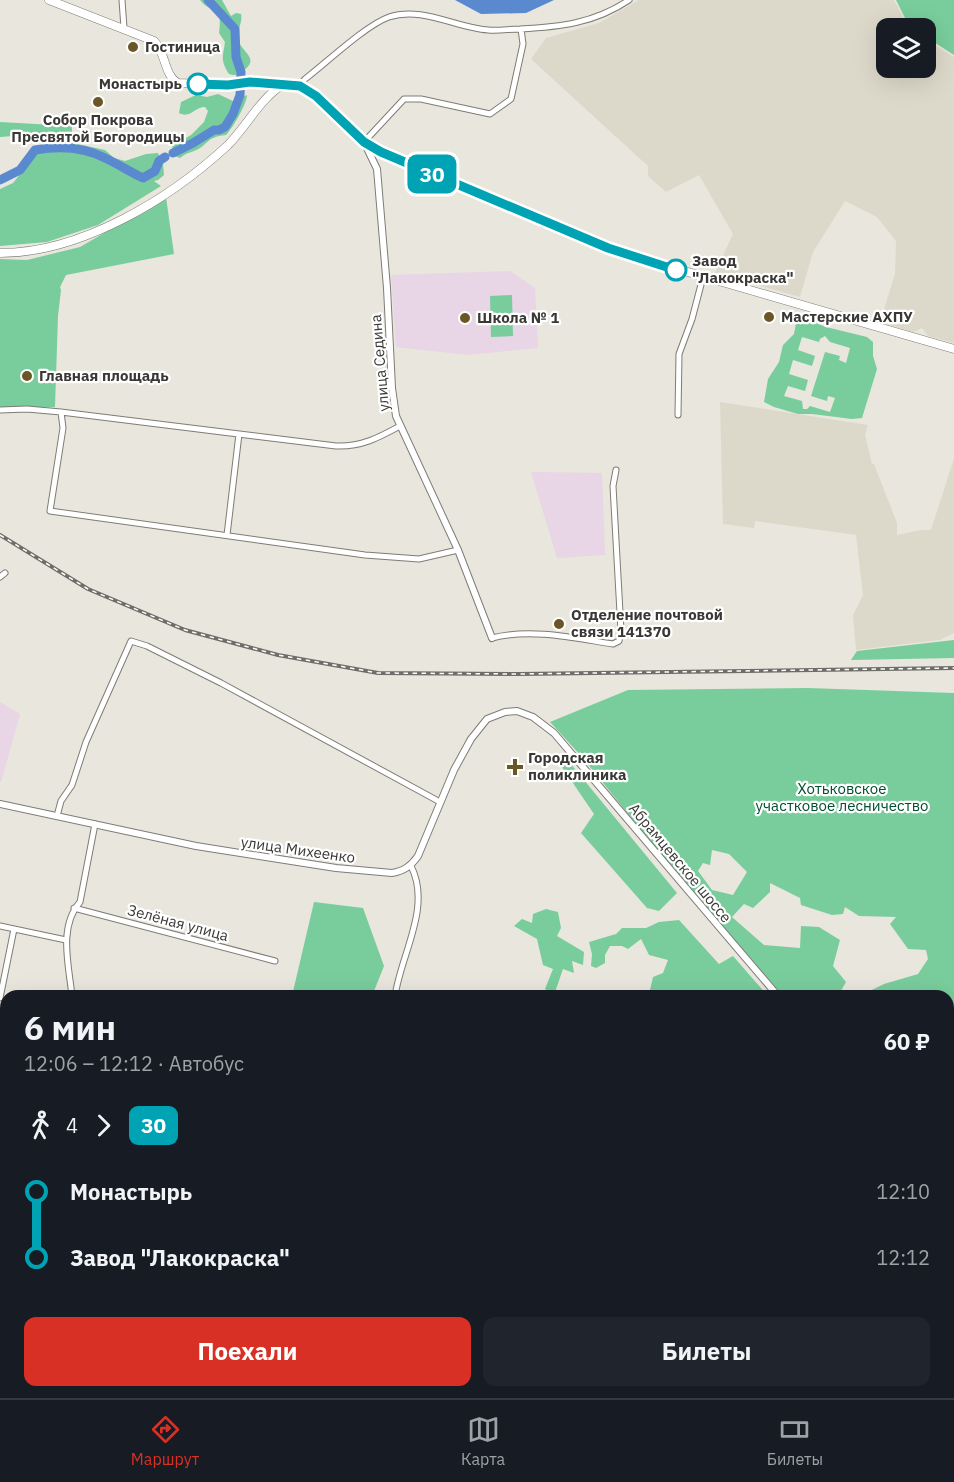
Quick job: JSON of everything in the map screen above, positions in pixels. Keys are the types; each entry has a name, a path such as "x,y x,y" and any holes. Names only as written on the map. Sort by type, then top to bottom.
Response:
{"main road":[{"path":"49,0 148,38 158,45 171,78 175,82 228,85 250,82 300,86 316,96 364,142 381,152 598,244 703,278 954,349"},
{"path":"250,82 264,91 267,99"},
{"path":"0,253 45,249 79,239 132,213 184,180 222,150 267,99 285,84"}],"street":[{"path":"122,0 124,28"},
{"path":"300,86 305,79 369,28 390,17 417,15 488,30 554,27 582,22 629,0"},
{"path":"364,142 404,99 421,99 490,114 511,99 523,44 521,29"},
{"name":"улица Седина","path":"364,142 377,169 387,288 392,388 396,416 458,550 492,638"},
{"path":"678,415 679,354 692,319 703,278"},
{"path":"0,410 27,409 61,412 353,446 377,438 400,426"},
{"path":"61,412 63,428 50,512 365,555 419,559 458,550"},
{"path":"227,535 239,434"},
{"path":"492,638 510,634 613,644 619,641 621,632 614,486 616,470"},
{"path":"57,816 61,801 72,785 86,742 131,641 147,646 221,683 440,801 418,856 411,866 415,874 416,924 396,990"},
{"name":"Абрамцевское шоссе","path":"440,801 471,740 487,719 505,712 525,714 554,733 773,990"},
{"name":"улица Михеенко","path":"0,804 196,846 336,868 392,873 411,866"},
{"path":"71,990 66,940 74,908 80,902 95,824"},
{"name":"Зелёная улица","path":"74,908 276,961"},
{"path":"0,926 66,940"},
{"path":"2,990 14,929"}],"shaded area":[{"path":"639,0 894,0 904,18 876,18 876,78 936,78 936,46 954,57 954,343 928,336 922,328 913,332 880,322 895,274 896,241 877,217 845,201 813,252 800,297 715,273 733,234 699,175 666,192 648,176 648,166 531,59 546,38 599,23"},
{"name":"Школа № 1","path":"510,271 535,288 538,348 468,355 396,347 391,275"},
{"path":"720,402 868,425 865,435 872,464 874,464 897,523 897,535 931,530 954,458 954,633 940,640 856,650 853,615 863,595 856,535 755,521 754,528 723,524"},
{"path":"531,472 602,473 605,555 557,558"},
{"path":"0,702 20,714 1,782 0,782"}],"green space":[{"path":"200,0 222,0 231,16 236,13 241,14 238,38 250,62 240,73 229,74 226,69 223,58 225,42 219,33 218,13"},
{"path":"896,0 954,0 954,55 936,43 936,18 905,18"},
{"path":"218,94 233,101 247,95 242,110 232,127 226,135 210,140 199,149 180,158 175,156 172,146 191,135 204,122 208,111 205,107 187,115 179,113 181,102 196,95 207,97"},
{"path":"0,122 72,126 72,132 68,137 57,135 45,138 27,135 0,137"},
{"path":"68,142 105,150 114,158 125,161 146,154 158,153 163,164 164,175 154,181 161,186 98,225 47,242 0,246 0,189 13,183 37,153 47,152 47,147 51,143"},
{"path":"166,197 174,254 66,275 60,287 55,407 0,409 0,259 27,260 80,247"},
{"path":"512,295 513,336 491,337 490,296"},
{"path":"805,319 826,327 867,337 873,342 873,356 877,369 862,418 798,414 764,402 768,379 779,362 783,345 794,334 796,323","holes":["825,336 830,342 850,348 846,363 839,360 840,356 825,352 811,396 827,401 828,396 835,398 830,412 810,406 803,409 802,401 784,396 788,386 805,391 808,380 789,374 793,360 812,366 815,356 798,350 802,337 819,342"]},
{"path":"954,640 954,658 851,660 857,651"},
{"name":"Хотьковское участковое лесничество","path":"808,688 954,693 954,990 872,990 918,974 928,959 926,950 908,949 890,924 896,917 859,916 845,907 843,914 832,915 801,905 800,898 770,883 770,892 753,908 744,904 732,917 764,945 800,948 801,926 819,927 840,940 833,966 846,982 841,990 778,990 550,722 628,690","holes":["712,850 729,854 747,872 733,895 712,890 698,871 703,863 710,865"]},
{"path":"565,757 677,893 659,911 647,908 581,833 594,814 560,764"},
{"path":"314,902 363,908 384,966 374,990 293,990"},
{"path":"546,909 558,912 561,928 557,936 584,952 583,965 572,961 574,973 563,969 556,990 545,989 553,969 543,965 537,939 514,926 522,919 532,923 533,914"},
{"path":"679,920 719,964 733,956 763,990 650,990 653,977 663,973 668,960 649,955 641,939 628,949 622,946 610,946 605,955 605,963 596,968 591,966 592,954 589,942 616,934 622,928 646,928 659,922"}],"water":[{"path":"455,0 554,0 526,13 481,14"}],"waterway":[{"path":"173,153 214,130 225,127 240,95 241,72 236,57 235,29 208,0"},
{"path":"0,180 20,170 35,150 71,148 97,154 143,178 155,171 159,161 165,157"}],"railway":[{"path":"0,535 88,589 185,630 278,655 378,673 520,674 954,668"}],"bus line":[{"name":"30","path":"198,84 228,85 250,82 297,84 316,96 364,142 381,152 608,248 676,270"}],"place":[{"name":"Гостиница","path":"133,47"},
{"name":"Монастырь","path":"198,84"},
{"name":"Собор Покрова Пресвятой Богородицы","path":"98,102"},
{"name":"Завод \"Лакокраска\"","path":"676,270"},
{"name":"Мастерские АХПУ","path":"769,317"},
{"name":"Школа № 1","path":"465,318"},
{"name":"Главная площадь","path":"27,376"},
{"name":"Отделение почтовой связи 141370","path":"559,624"},
{"name":"Городская поликлиника","path":"515,767"}]}
